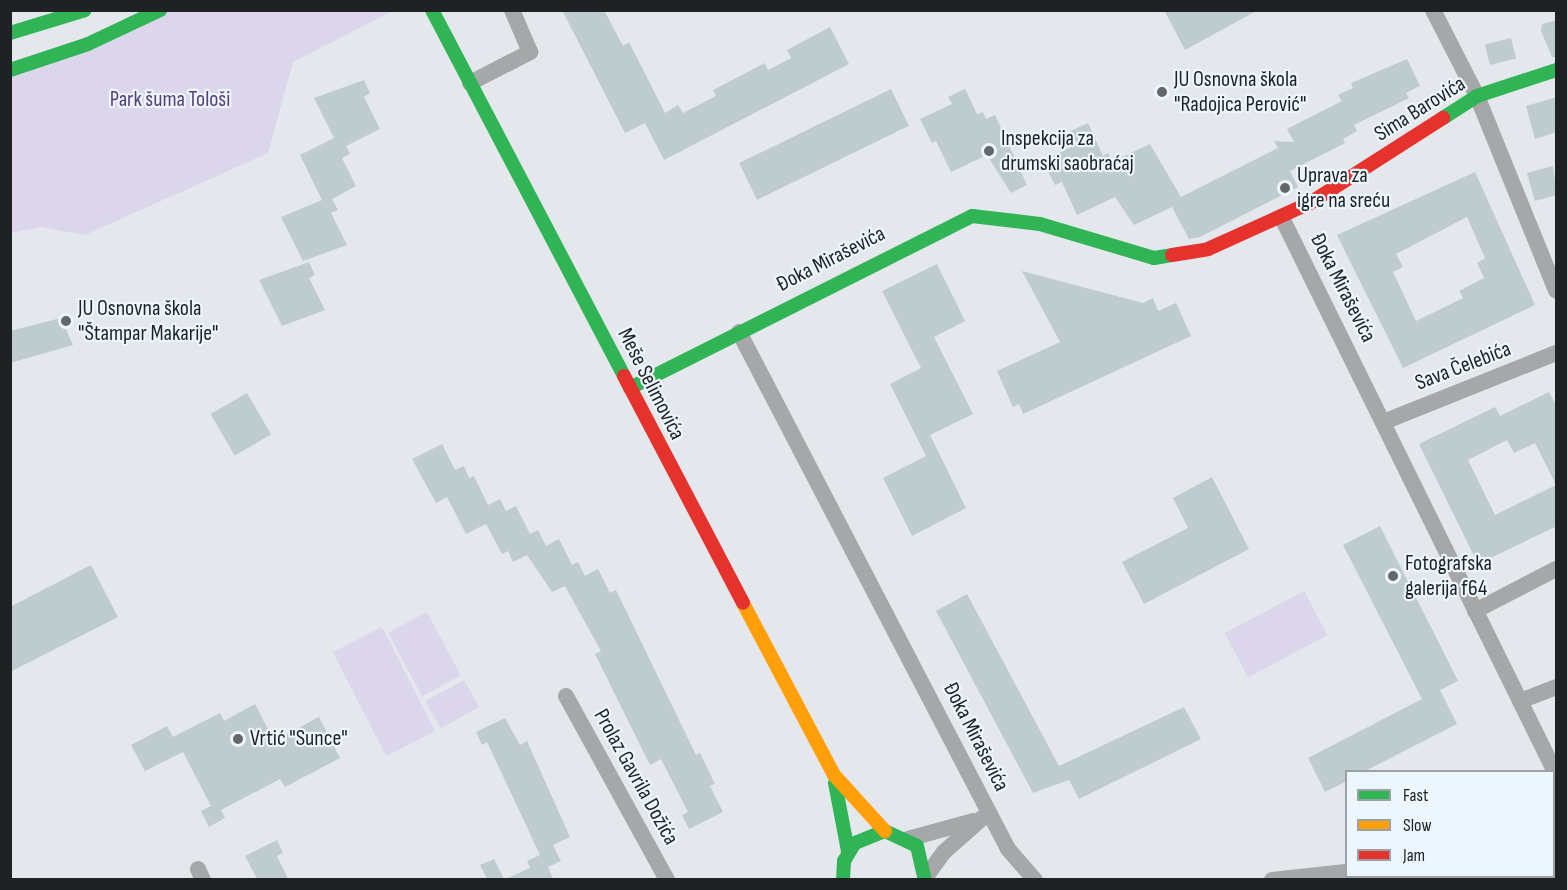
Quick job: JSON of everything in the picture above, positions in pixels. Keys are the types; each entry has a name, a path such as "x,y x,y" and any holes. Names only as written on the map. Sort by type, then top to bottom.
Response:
{"street":[{"path":"10,33 85,10"},
{"path":"10,70 88,44 160,10"},
{"name":"Meše Selimovića","path":"432,10 834,775 885,831"},
{"path":"470,83 530,52 512,10"},
{"path":"1433,10 1477,96 1557,291"},
{"name":"Sima Barovića","path":"1282,218 1477,96 1557,70"},
{"name":"Đoka Miraševića","path":"630,388 972,216 1040,224 1154,258 1208,249 1282,218 1386,421 1475,611 1555,770"},
{"name":"Đoka Miraševića","path":"739,332 983,816 1020,868 1035,879"},
{"name":"Sava Čelebića","path":"1386,421 1557,353"},
{"path":"1475,611 1557,569"},
{"path":"1520,701 1557,687"},
{"name":"Prolaz Gavrila Dožića","path":"566,696 667,879"},
{"name":"Meše Selimovića","path":"834,775 848,851"},
{"path":"908,839 983,816"},
{"path":"925,879 983,816"},
{"path":"840,877 848,851 863,837 885,831 908,839 922,856 925,879"},
{"path":"1272,879 1345,872"}],"green space":[{"name":"Park šuma Tološi","path":"155,11 393,11 293,62 268,153 85,235 41,227 11,233 10,76"},
{"path":"1304,591 1327,635 1248,677 1225,633"},
{"path":"427,612 461,676 422,696 388,633"},
{"path":"382,627 435,731 386,756 333,652"},
{"path":"464,680 479,707 441,728 426,701"}],"building":[{"path":"562,10 604,10 623,46 629,42 665,113 678,105 683,113 716,96 713,90 765,63 768,70 791,58 787,50 830,27 849,64 664,160 645,123 625,133"},
{"path":"1164,10 1258,10 1185,50"},
{"path":"1557,20 1557,57 1552,57 1541,31 1542,24"},
{"path":"1511,38 1516,58 1490,65 1485,45"},
{"path":"1407,59 1420,86 1406,93 1409,98 1354,125 1357,131 1343,139 1345,143 1290,171 1298,187 1200,237 1189,239 1172,207 1134,225 1115,197 1077,215 1062,182 1055,185 1043,161 1077,144 1071,131 1088,123 1103,156 1108,153 1112,162 1150,144 1181,197 1278,148 1274,141 1294,142 1287,129 1342,101 1338,95 1353,88 1351,83"},
{"path":"364,80 370,93 364,97 380,129 346,146 350,154 342,158 356,186 332,199 338,210 331,213 347,245 303,261 281,217 322,200 300,155 334,138 314,98"},
{"path":"891,89 909,126 757,200 739,163"},
{"path":"965,89 977,114 983,112 986,119 995,115 1027,185 1011,193 987,155 951,172 936,141 932,143 920,119 952,104 948,97"},
{"path":"1557,97 1557,132 1535,139 1526,106"},
{"path":"1553,166 1557,195 1535,201 1527,173"},
{"path":"1475,172 1535,305 1403,368 1337,235","holes":["1467,217 1485,258 1477,263 1484,278 1459,291 1463,298 1416,321 1393,272 1403,267 1396,254"]},
{"path":"309,262 315,275 309,278 325,310 282,326 259,280"},
{"path":"937,264 965,321 934,337 973,414 930,435 966,508 912,536 883,478 926,456 890,384 921,368 882,291"},
{"path":"1022,271 1143,303 1153,298 1158,311 1176,303 1191,336 1023,414 1019,404 1013,407 997,371 1060,342"},
{"path":"61,318 73,345 10,363 10,331"},
{"path":"1549,392 1557,407 1557,526 1478,564 1419,444 1495,407 1500,416","holes":["1507,440 1514,453 1535,443 1556,485 1495,515 1468,460"]},
{"path":"247,393 271,435 235,456 211,414"},
{"path":"442,444 455,470 464,466 469,478 474,476 488,505 500,499 506,511 516,506 530,534 538,530 546,546 559,539 572,565 578,562 585,576 598,569 610,593 616,590 696,755 700,753 715,784 710,786 723,812 689,829 682,815 688,812 661,759 650,765 595,654 601,651 565,586 552,592 527,555 513,562 508,551 502,554 486,524 466,534 447,497 436,503 412,459"},
{"path":"1212,477 1249,549 1144,604 1122,562 1188,528 1173,498"},
{"path":"1380,526 1458,681 1440,690 1457,724 1367,770 1345,770 1345,782 1325,792 1308,758 1422,699 1343,545"},
{"path":"91,565 118,617 10,672 10,607"},
{"path":"967,594 1059,766 1184,707 1201,739 1079,799 1069,780 1033,793 936,611"},
{"path":"255,704 274,741 319,717 340,758 285,787 280,779 221,810 225,818 209,827 201,811 211,806 183,752 145,771 131,745 167,726 173,737 220,713 224,721"},
{"path":"505,718 520,745 527,741 570,837 553,845 561,861 548,867 553,879 506,879 530,868 527,861 540,855 487,742 482,745 476,732"},
{"path":"277,840 283,853 277,856 288,879 257,879 245,856"},
{"path":"494,859 504,879 487,879 480,865"}],"traffic: fast":[{"path":"10,33 85,10"},
{"path":"10,70 88,44 160,10"},
{"path":"432,10 624,376"},
{"path":"1443,118 1477,96 1556,70"},
{"path":"630,388 972,216 1040,224 1154,258 1172,255"},
{"path":"835,783 848,851"},
{"path":"843,880 844,861 855,843 885,831 917,846 925,880"}],"traffic: slow":[{"path":"743,603 834,775 885,831"}],"traffic: jam":[{"path":"1172,255 1208,249 1310,203 1443,118"},
{"path":"624,376 743,603"}],"place":[{"name":"JU Osnovna škola \"Radojica Perović\"","path":"1162,92"},
{"name":"Inspekcija za drumski saobraćaj","path":"989,151"},
{"name":"Uprava za igre na sreću","path":"1285,188"},
{"name":"JU Osnovna škola \"Štampar Makarije\"","path":"66,321"},
{"name":"Fotografska galerija f64","path":"1393,576"},
{"name":"Vrtić \"Sunce\"","path":"238,739"}]}
